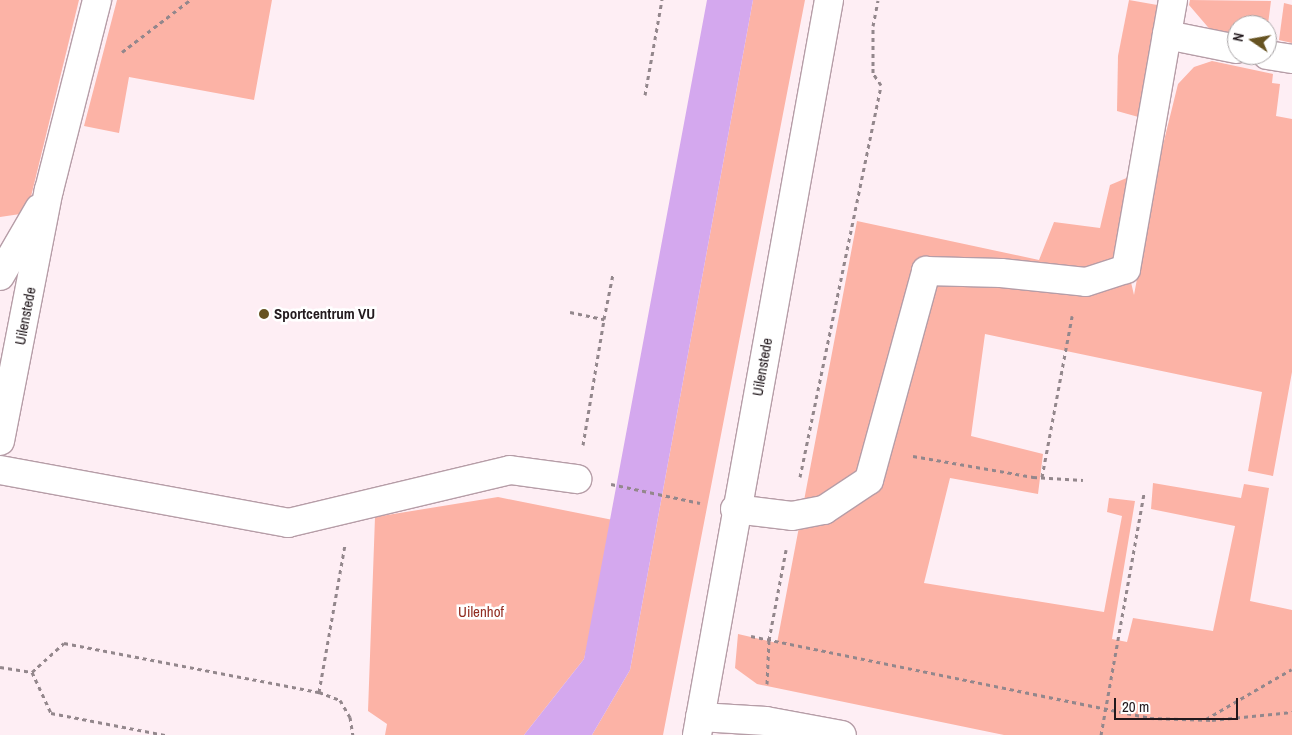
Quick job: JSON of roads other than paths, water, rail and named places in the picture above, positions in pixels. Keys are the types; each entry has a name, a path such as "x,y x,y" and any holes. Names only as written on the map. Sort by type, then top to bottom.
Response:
{"street":[{"name":"Uilenstede","path":"0,441 50,190 98,0"},
{"name":"Uilenstede","path":"699,726 735,510 829,0"},
{"path":"735,510 792,516 824,510 869,480 926,271 1001,273 1086,282 1126,269 1173,0"},
{"path":"1167,35 1227,47"},
{"path":"1277,57 1292,59"},
{"name":"Uilenstede","path":"0,276 50,190"},
{"path":"0,470 288,523 510,470 578,479"},
{"path":"699,726 766,721 842,735"}],"place":[{"name":"Sportcentrum VU","path":"264,314"}],"park label":[{"name":"Uilenhof","path":"481,612"}]}
